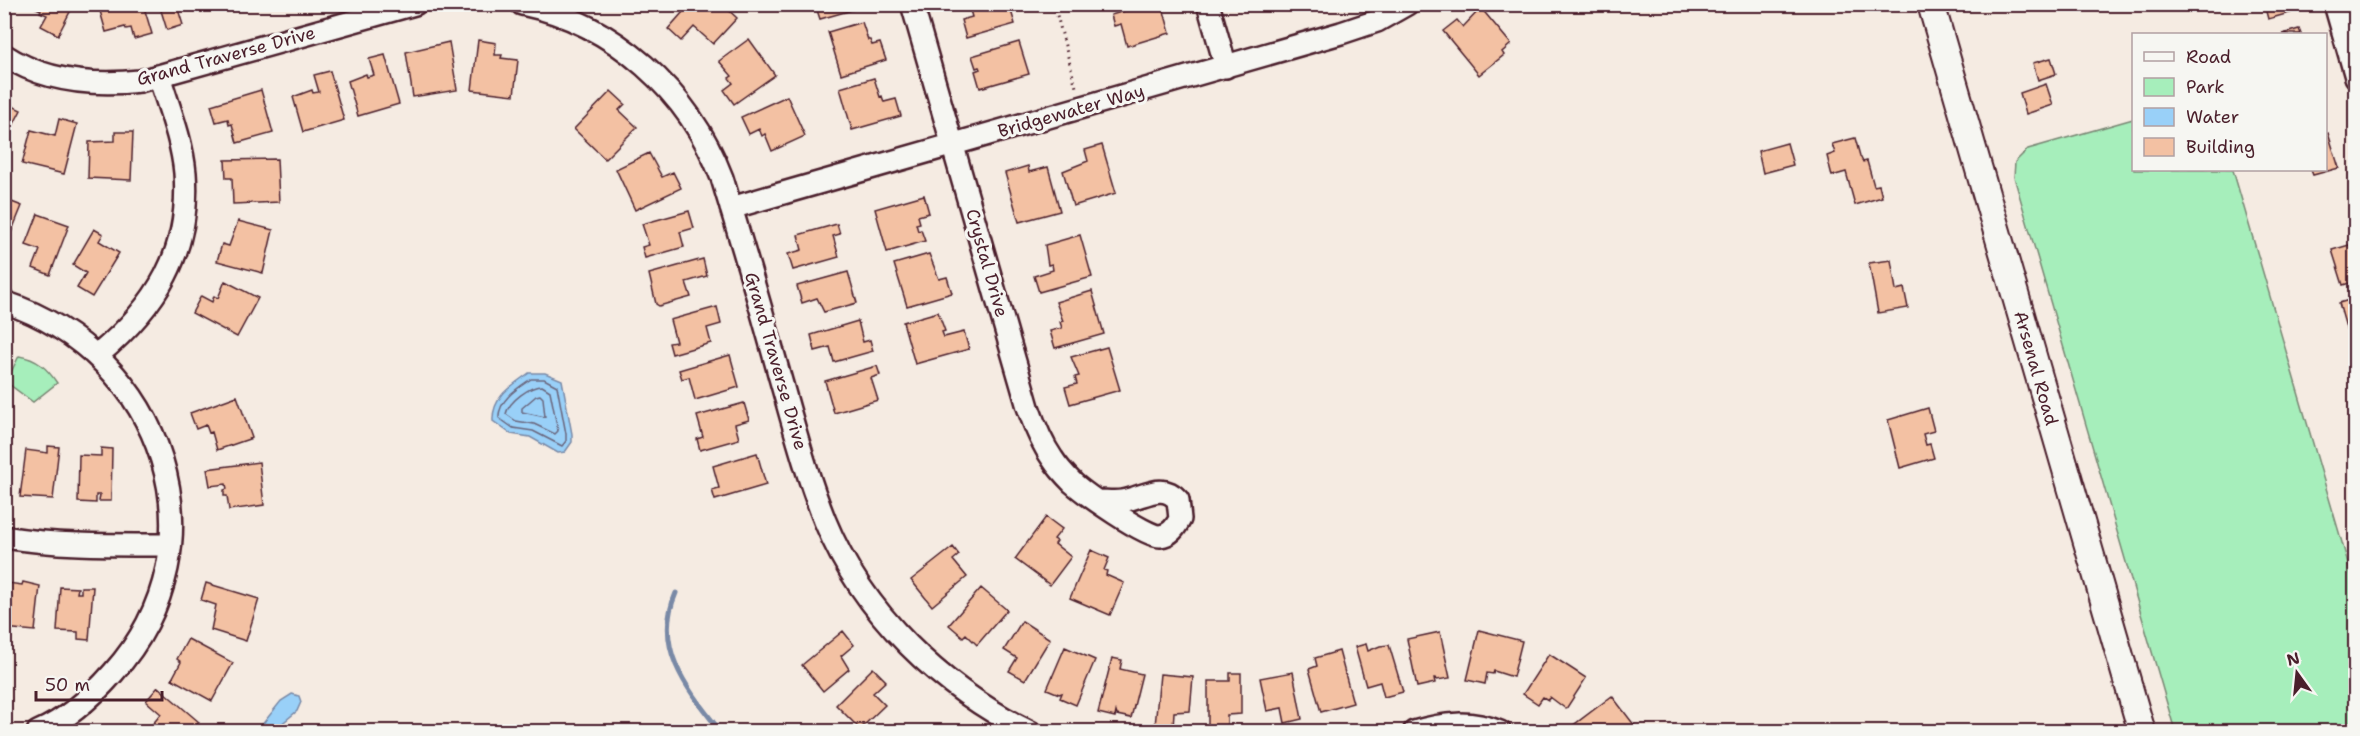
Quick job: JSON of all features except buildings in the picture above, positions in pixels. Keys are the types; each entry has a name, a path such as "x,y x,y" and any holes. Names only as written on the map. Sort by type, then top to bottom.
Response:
{"street":[{"name":"Grand Traverse Drive","path":"4,55 34,70 85,82 114,84 140,81 415,4"},
{"name":"Grand Traverse Drive","path":"522,4 561,15 586,26 628,52 664,84 690,114 707,141 722,178 816,495 839,551 870,600 928,664 987,709 1030,732"},
{"name":"Crystal Drive","path":"912,4 1028,407 1037,431 1052,458 1073,483 1098,501"},
{"path":"1208,4 1226,67"},
{"name":"Bridgewater Way","path":"731,208 1226,67 1377,21 1407,4"},
{"name":"Arsenal Road","path":"1931,4 2142,732"},
{"path":"2335,4 2355,77"},
{"path":"98,355 123,334 146,308 168,273 183,221 184,172 181,150 159,76"},
{"path":"4,302 63,328 98,355 121,380 154,435 170,502 169,545 162,586 151,619 135,646 106,681 66,717 38,732"},
{"path":"4,537 60,544 169,545"},
{"path":"1414,732 1461,723 1488,727 1500,732"}],"path":[{"path":"1054,4 1066,57 1082,107"}],"green space":[{"path":"2132,119 2132,171 2233,171 2355,587 2355,731 2175,731 2014,177 2015,162 2028,149"},
{"path":"19,356 41,365 57,383 33,402 6,382"}],"water":[{"path":"529,373 545,373 562,380 572,434 572,442 565,452 558,453 530,437 511,434 493,421 499,399"},
{"path":"292,694 299,696 301,702 297,711 273,731 257,731 281,701"}],"waterway":[{"path":"676,593 670,613 668,632 671,650 686,684 721,732"}]}
